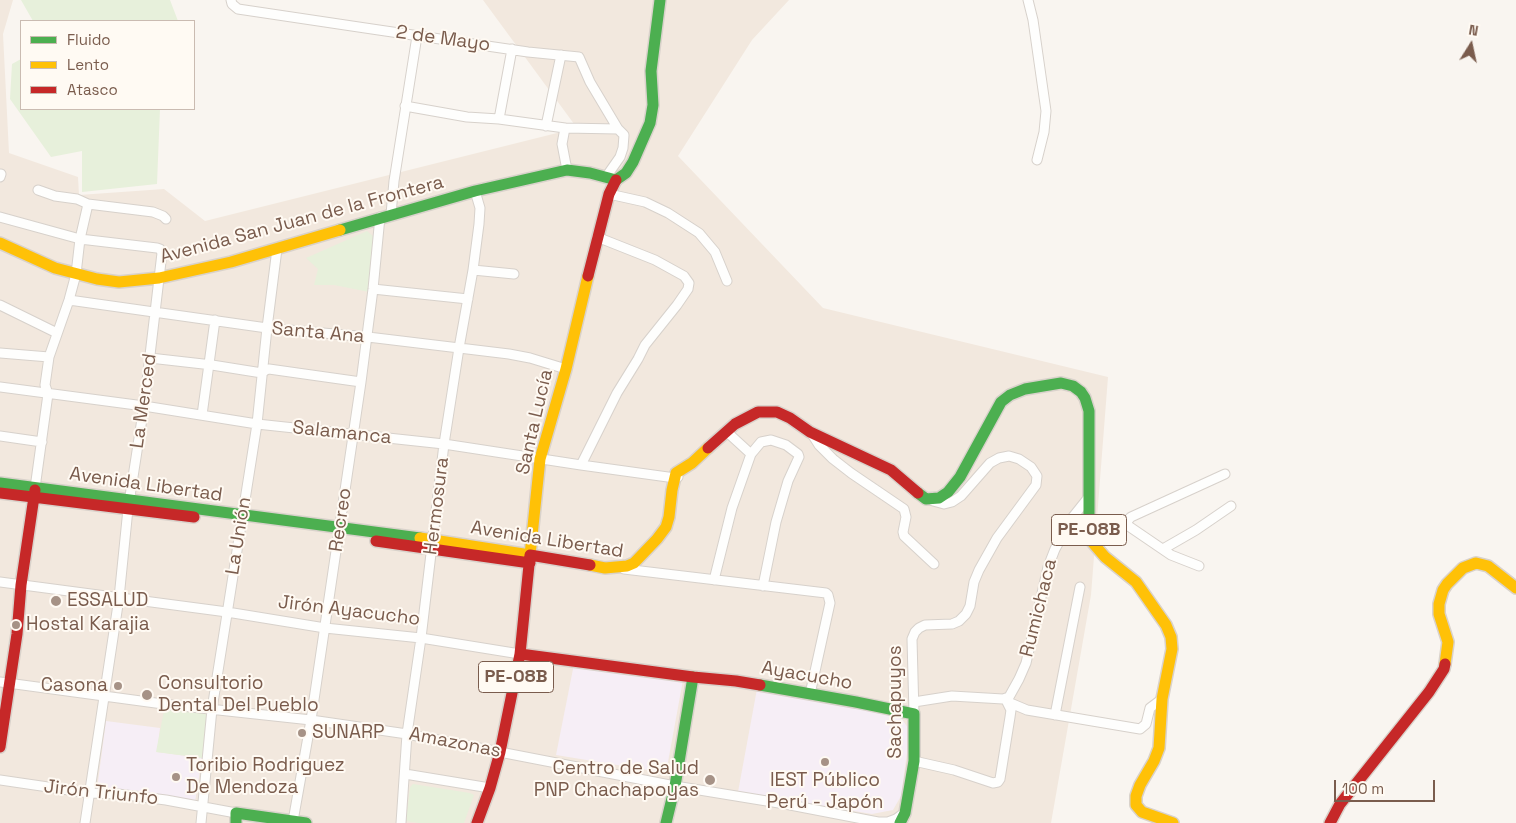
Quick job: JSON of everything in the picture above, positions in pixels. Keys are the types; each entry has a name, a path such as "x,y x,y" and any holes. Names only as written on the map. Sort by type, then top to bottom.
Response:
{"main road":[{"name":"Santa Lucía","path":"477,823 490,788 500,752 520,654 540,459 566,369 609,194 611,179 622,177 633,162 650,123 653,106 651,70 659,0"},
{"name":"Avenida San Juan de la Frontera","path":"0,243 55,268 76,274 119,282 159,278 231,262 475,190 567,170 590,173 611,179"},
{"name":"PE-08B","path":"926,499 940,498 960,478 1001,402 1010,395 1025,389 1061,383 1072,386 1081,392 1090,411 1089,533 1092,542 1105,557 1136,582 1166,625 1171,637 1172,649 1162,700 1159,748 1140,785 1136,796 1136,804 1142,812 1173,823"},
{"path":"616,568 627,566 634,562 651,546 666,527 670,517 672,490 680,475 735,424 758,412 777,412 790,418 810,432 891,470 926,499"},
{"path":"633,571 650,556 674,525 680,475"},
{"name":"Avenida Libertad","path":"0,483 35,493"},
{"name":"Avenida Libertad","path":"0,493 35,493 339,532 530,559 616,568"},
{"path":"0,747 4,682 17,634 21,585 35,493"},
{"name":"Avenida Libertad","path":"530,559 605,575 617,575 633,571"},
{"path":"1330,823 1340,804 1429,692 1444,669 1448,642 1439,614 1438,604 1447,584 1463,568 1476,563 1488,566 1516,588"},
{"name":"Jirón Ayacucho","path":"520,654 693,677"},
{"path":"666,823 675,786 693,677"},
{"name":"Ayacucho","path":"693,677 736,681 810,694 914,708"},
{"name":"Sachapuyos","path":"902,818 910,788 914,761 914,708"},
{"path":"236,818 306,823"}],"street":[{"name":"2 de Mayo","path":"231,0 232,4 238,9 579,58 590,82 618,129"},
{"path":"1028,0 1033,20 1046,111 1044,132 1037,160"},
{"path":"391,214 404,106 417,36"},
{"path":"499,118 512,49"},
{"path":"546,126 561,55"},
{"path":"404,106 467,117 499,118 546,126 618,129 624,135 623,148 611,179"},
{"path":"565,128 562,144 567,170"},
{"path":"38,190 55,196 77,199 88,204 153,212 166,219"},
{"name":"Hermosura","path":"401,823 408,734 444,444 473,270 480,208 475,190"},
{"path":"609,194 645,202 668,213 699,233 715,252 727,281"},
{"path":"35,493 48,394 45,386 49,357 76,274 80,238 88,204"},
{"path":"0,217 80,238"},
{"name":"Recreo","path":"293,821 311,720 368,337 380,217"},
{"path":"581,465 617,393 645,345 677,305 688,289 689,282 671,267 597,237"},
{"name":"La Merced","path":"80,238 157,248 162,253 144,406 129,505 119,598 85,823"},
{"name":"La Unión","path":"200,823 212,709 257,424 277,249"},
{"path":"473,270 514,274"},
{"path":"374,289 468,299"},
{"name":"Santa Ana","path":"69,300 267,328 368,337 459,348 530,358 566,369"},
{"path":"0,305 57,332"},
{"path":"202,415 215,320"},
{"path":"0,353 49,357"},
{"path":"150,358 262,373 269,370 361,382"},
{"name":"Salamanca","path":"0,387 144,406 257,424 444,444 581,465 680,475"},
{"path":"727,432 751,454"},
{"path":"810,432 819,445 833,459 904,509 906,517 904,536 934,564"},
{"path":"0,436 42,442"},
{"path":"714,580 732,508 751,454 761,442 771,440 786,445 800,457 788,480 776,522 763,586"},
{"name":"Sachapuyos","path":"914,708 912,639 915,632 925,625 952,624 959,621 966,614 970,606 974,582 979,570 998,538 1036,485 1037,476 1031,467 1019,459 1009,456 999,458 990,462 961,496 952,502 944,504 926,499"},
{"path":"1127,525 1131,517 1225,474"},
{"name":"Rumichaca","path":"1007,699 1026,663 1048,567 1055,549 1072,518 1089,496"},
{"path":"1163,549 1196,530 1230,506"},
{"path":"1092,542 1119,525 1127,525 1171,555 1199,566"},
{"name":"Avenida Libertad","path":"616,568 633,571"},
{"path":"633,571 826,593 830,603 810,694"},
{"name":"Jirón Ayacucho","path":"0,582 227,612 324,628 421,638 520,654"},
{"path":"1055,716 1080,587"},
{"name":"Amazonas","path":"4,682 104,696 311,720 408,734 675,786 878,822 888,822 902,818"},
{"name":"Ayacucho","path":"914,708 952,696 1007,699 1027,710 1140,729 1146,724 1150,708 1162,700"},
{"path":"914,761 954,770 993,783 998,782 1011,710 1007,699"},
{"path":"405,774 490,788"},
{"name":"Jirón Triunfo","path":"0,780 89,793 118,794 166,800 202,807 236,818"}],"shaded area":[{"path":"0,0 13,0 3,34 9,153 78,177 79,195 164,189 205,221 577,128 483,0 789,0 752,40 678,156 823,308 1108,377 1091,595 1051,823 0,823"},
{"path":"574,664 683,680 666,773 556,755"},
{"name":"IEST Público Perú - Japón","path":"757,689 900,716 910,731 901,796 893,810 872,814 738,792"},
{"path":"106,721 160,728 157,752 202,758 195,802 97,789"}],"green space":[{"path":"21,0 170,0 178,20 32,20"},
{"path":"20,60 20,110 160,110 157,184 82,192 82,151 51,157 10,99 12,64"},
{"path":"367,231 379,241 369,292 334,285 314,285 318,269 306,258"},
{"path":"165,705 210,712 202,758 156,752"},
{"path":"413,784 474,795 464,823 419,823 406,821 410,787"}],"traffic: fast":[{"path":"616,180 626,173 633,162 650,123 653,105 651,71 660,0"},
{"path":"340,230 475,191 567,170 590,173 616,180"},
{"path":"918,493 926,499 939,498 948,492 960,477 1001,402 1010,395 1025,389 1061,383 1073,386 1081,392 1089,411 1089,532"},
{"path":"0,483 420,538"},
{"path":"666,823 675,786 693,677"},
{"path":"760,685 914,714 914,761 905,813 900,823"},
{"path":"236,823 236,813 306,823"}],"traffic: slow":[{"path":"0,243 55,268 97,279 119,282 159,278 231,262 340,230"},
{"path":"420,538 530,555 540,459 566,369 588,276"},
{"path":"590,565 605,568 627,566 634,563 666,527 676,473 692,463 708,448"},
{"path":"1089,532 1092,542 1105,557 1136,582 1166,625 1171,637 1172,649 1162,699 1159,748 1140,785 1136,796 1136,805 1142,812 1173,823"},
{"path":"1445,664 1448,642 1439,614 1439,604 1447,584 1463,568 1476,563 1488,566 1516,588"}],"traffic: jam":[{"path":"588,276 609,194 616,180"},
{"path":"708,448 735,424 758,412 777,412 790,418 810,432 891,470 918,493"},
{"path":"0,747 17,634 21,585 35,490"},
{"path":"0,493 194,517"},
{"path":"376,541 530,563"},
{"path":"477,823 490,788 500,752 520,654 530,555 590,565"},
{"path":"520,654 760,685"},
{"path":"1330,823 1340,804 1429,692 1444,669 1445,664"}],"place":[{"name":"ESSALUD","path":"56,601"},
{"name":"Hostal Karajia","path":"16,625"},
{"name":"Casona","path":"118,686"},
{"name":"Consultorio Dental Del Pueblo","path":"147,695"},
{"name":"SUNARP","path":"302,733"},
{"name":"IEST Público Perú - Japón","path":"825,762"},
{"name":"Toribio Rodriguez De Mendoza","path":"176,777"},
{"name":"Centro de Salud PNP Chachapoyas","path":"710,780"}]}
